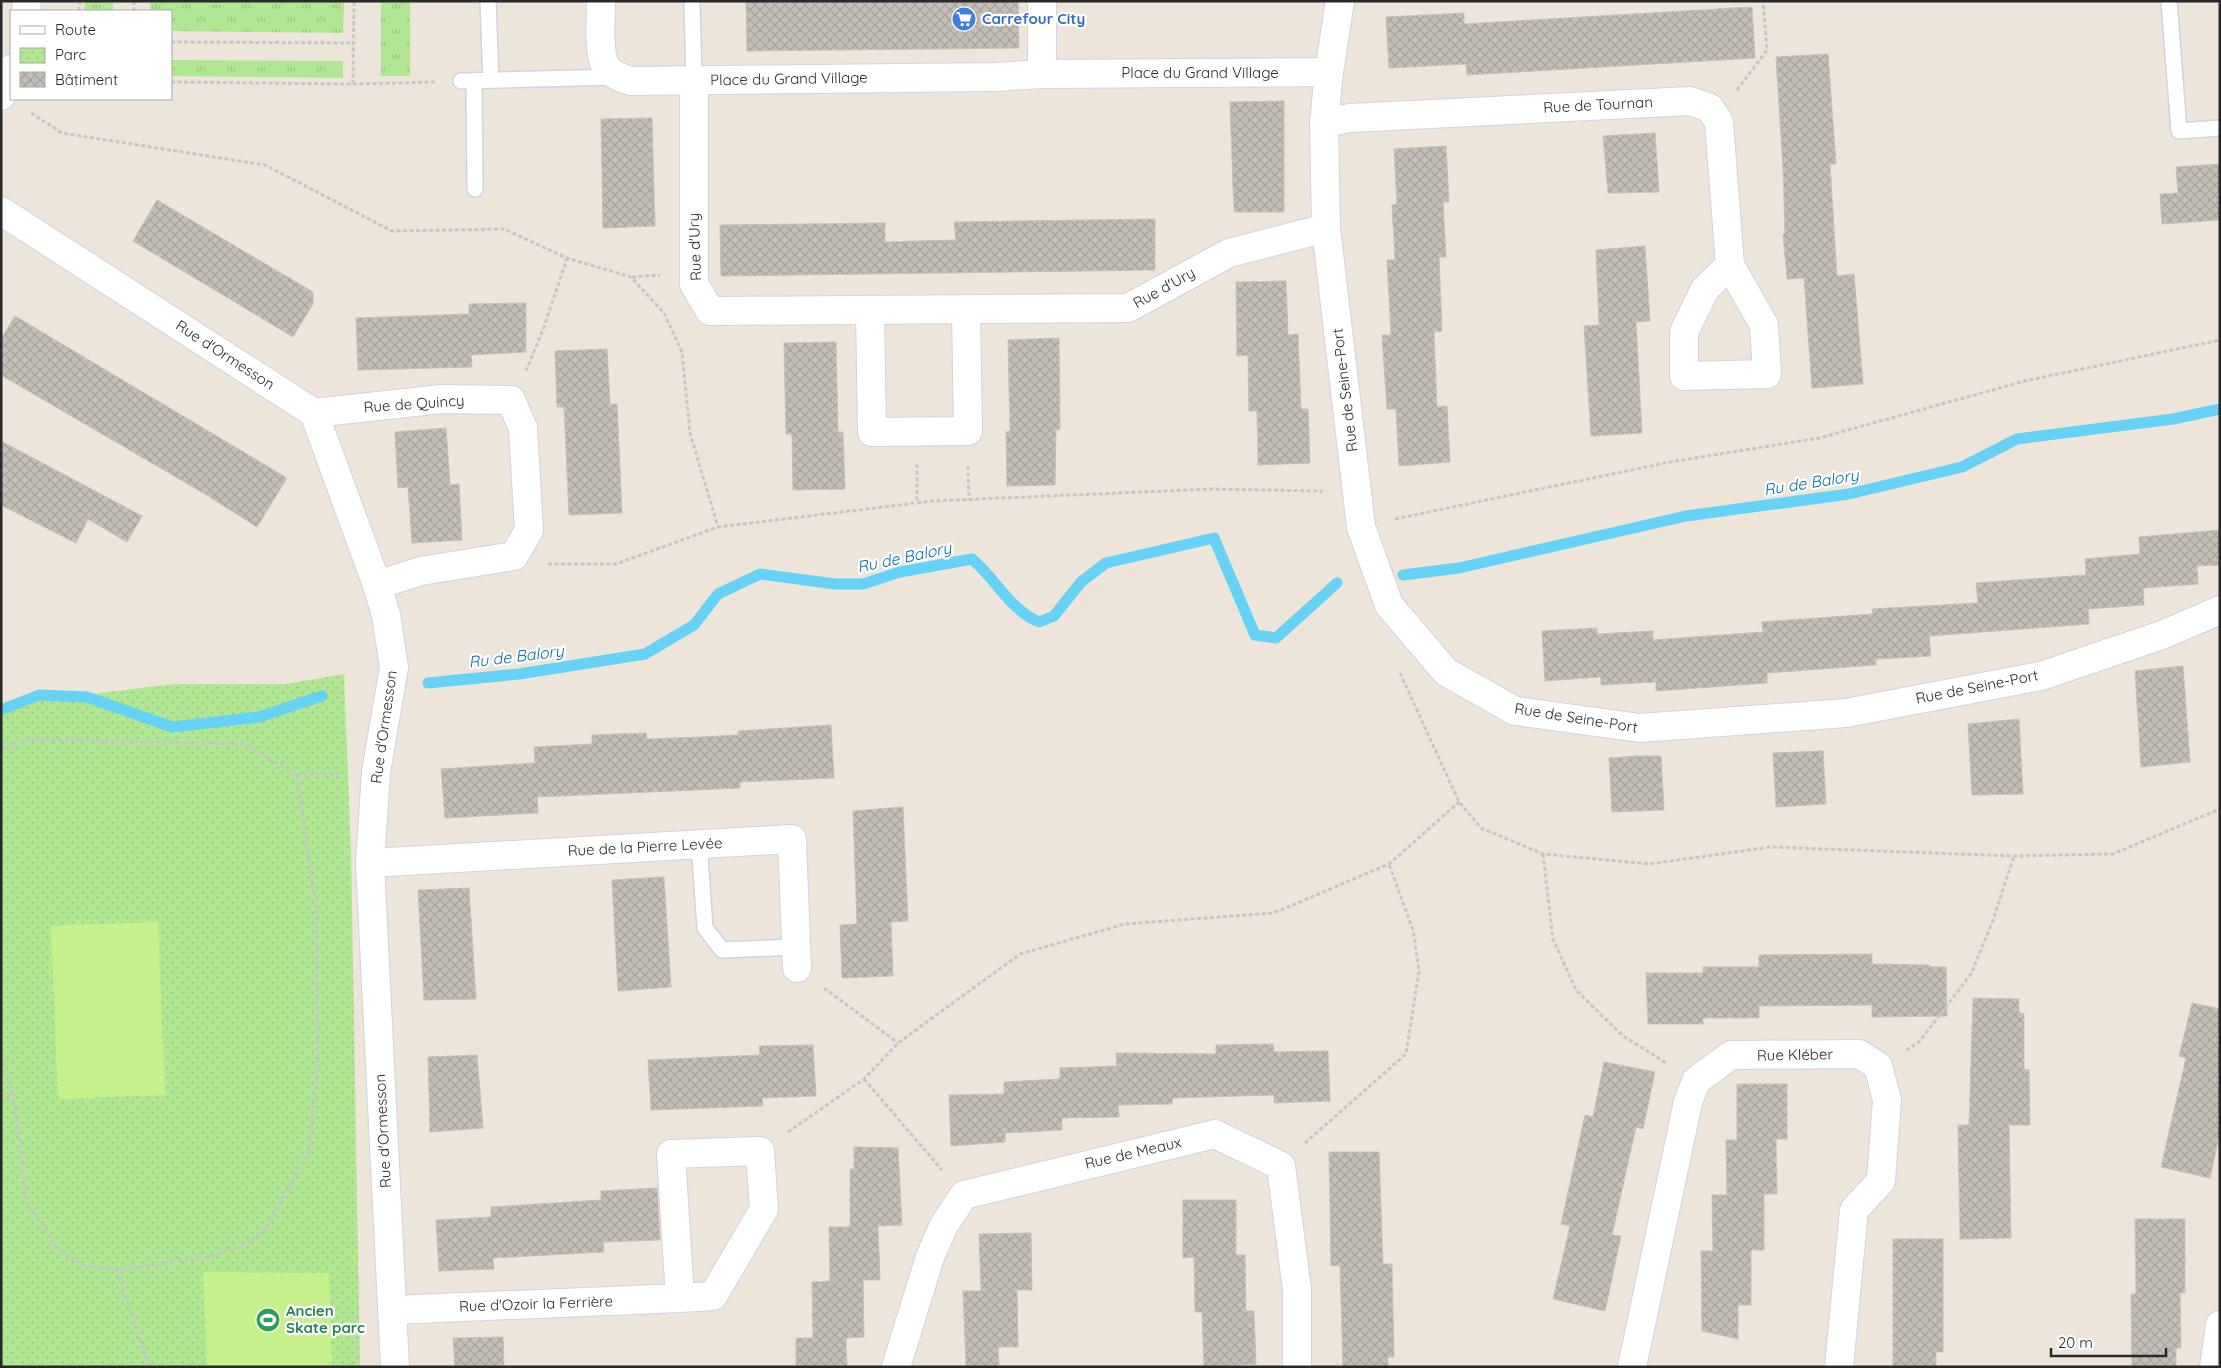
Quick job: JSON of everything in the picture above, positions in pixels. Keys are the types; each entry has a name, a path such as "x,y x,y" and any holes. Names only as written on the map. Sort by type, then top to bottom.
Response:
{"street":[{"path":"601,1 602,53 605,65 617,77"},
{"path":"1042,1 1042,74"},
{"name":"Rue de Seine-Port","path":"1340,1 1329,72 1324,124 1326,228 1361,527 1388,605 1446,672 1515,711 1640,728 1846,712 2041,676 2162,635 2220,610"},
{"name":"Place du Grand Village","path":"617,77 631,81 996,77 1042,74 1329,72"},
{"name":"Rue d'Ury","path":"694,80 694,284 710,311 1128,308 1229,253 1326,228"},
{"name":"Rue de Tournan","path":"1324,124 1350,118 1690,101 1710,108 1714,114"},
{"path":"1714,114 1719,122 1730,265"},
{"name":"Rue d'Ormesson","path":"1,211 314,413 377,585 386,615 394,667 376,772 370,863 396,1367"},
{"path":"870,310 872,432 968,431 966,309"},
{"name":"Rue de Quincy","path":"314,413 442,399 511,400"},
{"path":"377,585 422,570 514,556 528,530 523,428 511,400"},
{"name":"Rue de la Pierre Levée","path":"370,863 792,839 797,957"},
{"name":"Rue Kléber","path":"1696,1081 1731,1055 1859,1054 1878,1066"},
{"path":"1839,1367 1854,1210 1881,1181 1887,1100 1878,1066"},
{"path":"1632,1367 1688,1102 1696,1081"},
{"name":"Rue de Meaux","path":"964,1195 1215,1134 1282,1166"},
{"path":"680,1298 671,1154 760,1151"},
{"name":"Rue d'Ozoir la Ferrière","path":"393,1310 713,1296 764,1209 760,1151"},
{"path":"1282,1166 1297,1290 1297,1367"},
{"path":"896,1367 930,1257 944,1225 964,1195"},
{"path":"2214,1367 2220,1325"}],"lane":[{"path":"488,1 491,80"},
{"path":"692,1 694,80"},
{"path":"2169,1 2179,131 2220,128"},
{"path":"475,189 468,81 617,77"},
{"path":"699,843 704,928 722,950 797,957"}],"path":[{"path":"353,84 354,1"},
{"path":"1714,114 1739,88 1767,50 1763,1"},
{"path":"172,42 353,42"},
{"path":"172,82 353,84 468,81"},
{"path":"22,100 62,133 265,165 392,231 504,230 567,258 631,277 664,313 682,352 690,433 718,527"},
{"path":"511,400 527,369 544,327 567,258"},
{"path":"1361,527 1670,462 1818,438 2025,382 2220,340"},
{"path":"514,556 538,564 616,564 718,527 932,501 1211,489 1321,491 1326,499"},
{"path":"1399,671 1459,802 1481,828 1543,854 1650,864 1770,847 2014,856 2113,854 2220,809"},
{"path":"1,748 28,738 244,744 297,775 376,772"},
{"path":"1,1064 14,1095 26,1200 56,1248 85,1266 117,1270 206,1256 242,1246 268,1228 309,1150 318,1060 316,912 297,775"},
{"path":"760,1151 864,1079 898,1043 1020,954 1125,924 1274,913 1389,864 1459,802"},
{"path":"1543,854 1553,939 1576,990 1623,1036 1696,1081"},
{"path":"1878,1066 1920,1042 1971,974 1992,923 2014,856"},
{"path":"1282,1166 1406,1054 1419,971 1414,930 1389,864"},
{"path":"797,957 898,1043"},
{"path":"864,1079 964,1195"},
{"path":"1,1093 14,1095"},
{"path":"117,1270 149,1367"}],"green space":[{"path":"85,1 113,1 113,10 84,10"},
{"path":"150,1 344,1 343,33 172,31 172,10 150,10"},
{"path":"381,1 410,1 410,76 381,76"},
{"path":"172,60 343,61 343,78 172,76"},
{"path":"344,674 351,853 360,1367 1,1367 1,705 175,684 286,684"},
{"path":"158,922 165,1095 58,1099 51,926"},
{"name":"Ancien Skate parc","path":"203,1272 329,1273 332,1367 207,1367"}],"building":[{"path":"746,1 1018,1 1019,48 747,51"},
{"path":"1752,7 1755,58 1467,75 1466,64 1389,68 1386,17 1464,13 1464,24"},
{"path":"1828,54 1836,164 1830,164 1837,276 1854,274 1863,384 1812,388 1804,278 1787,279 1783,234 1785,234 1783,168 1776,57"},
{"path":"1284,101 1284,212 1234,212 1230,102"},
{"path":"652,118 655,226 603,228 601,119"},
{"path":"1655,133 1659,192 1608,193 1603,136"},
{"path":"1446,146 1449,202 1443,202 1446,257 1439,257 1442,331 1434,332 1437,407 1447,406 1450,462 1399,466 1396,409 1387,409 1382,335 1391,335 1387,260 1395,260 1392,205 1397,204 1394,149"},
{"path":"2220,164 2219,220 2162,224 2160,194 2178,193 2176,167"},
{"path":"157,200 313,292 313,304 293,337 133,241"},
{"path":"1155,219 1155,270 721,276 720,225 885,223 885,242 956,240 954,222"},
{"path":"1645,246 1650,321 1636,322 1642,433 1591,436 1584,326 1599,325 1596,250"},
{"path":"1286,281 1288,335 1298,334 1301,409 1308,409 1310,463 1258,465 1257,411 1249,411 1248,355 1237,356 1236,282"},
{"path":"526,303 526,352 471,355 472,367 358,370 356,318 469,314 469,304"},
{"path":"15,316 287,478 257,527 205,494 1,375 1,339"},
{"path":"1059,338 1060,429 1056,430 1055,485 1007,486 1006,432 1010,431 1008,340"},
{"path":"836,342 838,432 843,432 845,489 793,490 792,434 786,434 784,343"},
{"path":"607,349 610,404 617,404 622,513 569,515 564,407 557,407 555,351"},
{"path":"446,428 450,485 459,484 462,540 412,543 408,487 398,488 395,432"},
{"path":"1,441 142,516 127,542 88,519 76,543 1,505"},
{"path":"2220,530 2220,565 2197,566 2198,584 2143,588 2144,605 2088,609 2089,624 1929,636 1931,656 1876,659 1876,665 1767,673 1767,683 1656,691 1656,682 1601,685 1601,677 1545,681 1542,631 1597,628 1597,634 1653,631 1653,640 1763,632 1762,622 1873,614 1872,609 1978,603 1976,583 2086,575 2085,559 2140,554 2139,537"},
{"path":"2183,666 2190,762 2141,767 2135,671"},
{"path":"2019,719 2023,794 1972,795 1968,724"},
{"path":"831,725 834,778 740,782 740,788 537,797 538,813 445,818 441,769 535,763 534,747 592,744 592,735 646,733 647,739 701,737 738,735 738,731"},
{"path":"1823,751 1826,804 1776,807 1773,753"},
{"path":"1661,756 1664,810 1612,812 1609,758"},
{"path":"903,807 908,921 891,922 893,976 842,978 840,925 857,924 853,811"},
{"path":"664,877 671,987 618,991 612,880"},
{"path":"469,888 476,999 424,1000 418,890"},
{"path":"1872,954 1872,964 1946,967 1947,1016 1872,1017 1872,1005 1759,1006 1759,1018 1703,1018 1703,1024 1648,1024 1646,973 1703,973 1703,967 1759,967 1759,955"},
{"path":"1973,998 2019,999 2019,1013 2024,1014 2024,1069 2029,1070 2030,1125 2009,1125 2011,1238 1960,1239 1958,1125 1969,1125"},
{"path":"2192,1003 2220,1009 2220,1131 2210,1178 2161,1167 2186,1058 2179,1056"},
{"path":"1273,1044 1274,1052 1328,1051 1330,1101 1274,1103 1274,1095 1173,1098 1172,1104 1118,1105 1119,1117 1062,1118 1062,1130 1005,1133 1005,1142 951,1146 949,1095 1004,1094 1004,1082 1060,1079 1060,1068 1117,1066 1116,1053 1216,1054 1216,1045"},
{"path":"813,1045 816,1096 762,1098 763,1106 651,1110 648,1060 760,1055 759,1046"},
{"path":"477,1055 483,1128 430,1132 428,1057"},
{"path":"1604,1062 1655,1072 1643,1129 1636,1127 1612,1235 1621,1236 1605,1311 1553,1299 1570,1226 1561,1224 1585,1115 1593,1117"},
{"path":"1737,1084 1787,1084 1787,1139 1776,1139 1777,1194 1764,1194 1764,1250 1751,1250 1751,1305 1738,1305 1738,1339 1702,1331 1701,1251 1713,1251 1712,1195 1727,1195 1726,1140 1737,1140"},
{"path":"854,1147 898,1148 902,1225 878,1226 880,1280 863,1280 864,1337 846,1338 847,1367 796,1367 796,1338 813,1338 812,1282 830,1281 829,1227 850,1227 850,1169 854,1169"},
{"path":"1329,1152 1379,1152 1383,1264 1392,1264 1394,1357 1388,1357 1388,1367 1343,1367 1340,1265 1331,1266"},
{"path":"657,1188 660,1240 603,1242 604,1252 493,1258 494,1269 439,1271 436,1220 491,1217 491,1207 601,1200 601,1191"},
{"path":"1183,1200 1236,1200 1236,1255 1245,1255 1246,1311 1254,1311 1256,1364 1204,1367 1202,1312 1195,1312 1194,1257 1183,1258"},
{"path":"2135,1219 2185,1219 2185,1293 2180,1293 2181,1348 2176,1348 2176,1367 2132,1367 2131,1294 2136,1294"},
{"path":"1031,1233 1032,1290 1017,1290 1018,1347 998,1347 999,1367 966,1367 963,1291 981,1291 979,1234"},
{"path":"1893,1239 1943,1239 1943,1352 1936,1352 1936,1367 1893,1367"},
{"path":"503,1337 504,1367 455,1367 453,1338"}],"waterway":[{"name":"Ru de Balory","path":"1403,575 1459,568 1686,516 1849,494 1962,467 2017,439 2173,419 2220,409"},
{"name":"Ru de Balory","path":"428,683 519,674 645,654 694,625 718,594 760,574 835,584 863,584 900,572 972,559 1011,602 1029,617 1039,622 1054,616 1081,582 1106,563 1214,538 1255,635 1276,638 1337,583"},
{"name":"Ru de Balory","path":"1,710 39,695 87,697 172,727 259,717 322,696"}],"place":[{"name":"Carrefour City","path":"964,19"},
{"name":"Ancien Skate parc","path":"268,1320"}]}
